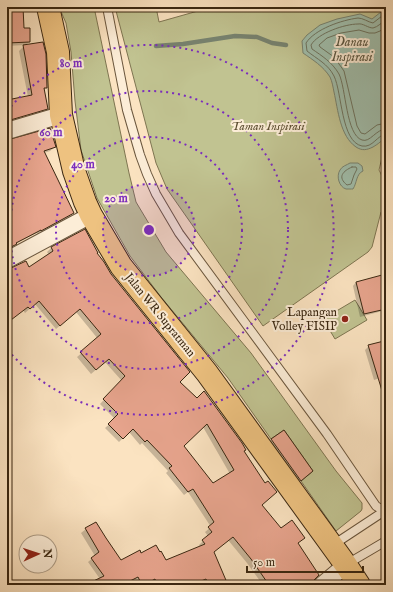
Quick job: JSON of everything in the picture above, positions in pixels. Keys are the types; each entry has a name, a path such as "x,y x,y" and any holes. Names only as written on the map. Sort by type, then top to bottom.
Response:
{"highway":[{"name":"Jalan WR Supratman","path":"48,7 58,52 61,115 74,171 91,215 121,266 207,373 359,585"}],"street":[{"path":"7,131 61,115"},
{"path":"7,260 91,215"},
{"path":"322,585 346,565"}],"lane":[{"path":"107,7 127,110 140,154 156,194 179,233 327,434 376,506 381,510 386,510"},
{"path":"332,546 386,510"},
{"path":"346,565 386,541"}],"green space":[{"path":"59,7 94,7 136,202 166,252 251,353 336,471 362,503 361,511 336,531 301,481 313,471 284,430 271,439 228,378 161,297 130,256 97,198 81,150 71,52 66,23"},
{"name":"Taman Inspirasi","path":"115,7 156,7 159,22 212,7 386,7 386,152 383,153 379,170 386,184 386,209 381,212 372,247 368,252 263,326 167,189 156,163"},
{"name":"Lapangan Volley FISIP","path":"355,300 367,320 335,339 323,319"}],"water":[{"name":"Danau Inspirasi","path":"386,10 386,134 377,145 369,149 362,150 356,147 346,136 340,122 330,77 321,66 303,53 302,41 320,25 337,19 360,14 372,19"},
{"path":"350,163 358,163 362,166 363,171 358,176 353,189 346,189 340,184 338,175 343,167"}],"building":[{"path":"7,7 23,7 24,28 30,28 30,42 7,43"},
{"path":"43,42 46,54 47,88 44,88 48,109 7,121 7,100 32,95 23,45"},
{"path":"50,128 56,147 44,151 74,213 7,249 7,140"},
{"path":"85,229 97,253 111,274 190,372 180,382 197,398 204,391 242,443 246,450 244,451 265,483 268,481 277,492 262,505 281,528 292,520 305,538 298,543 319,575 313,581 313,585 269,585 233,537 214,552 228,585 209,585 206,579 191,585 157,585 155,579 142,585 138,577 122,585 85,585 104,576 91,558 99,552 85,528 96,522 121,560 140,550 141,553 156,545 166,560 205,544 202,540 212,532 208,527 214,522 193,489 188,492 169,468 172,466 147,440 145,442 133,429 123,439 108,424 118,414 103,399 125,376 109,359 96,370 80,352 101,334 80,309 60,326 39,301 30,309 28,307 7,323 7,269 26,261 29,267 53,251 51,247","holes":["207,424 234,470 213,483 184,446"]},
{"path":"382,275 386,290 386,309 364,314 356,282"},
{"path":"384,341 386,349 386,394 383,394 368,345"},
{"path":"284,430 313,471 301,481 271,439"}],"waterway":[{"path":"156,46 183,44 235,36 257,37 272,43 286,45"}],"place":[{"name":"Lapangan Volley FISIP","path":"345,319"}]}
